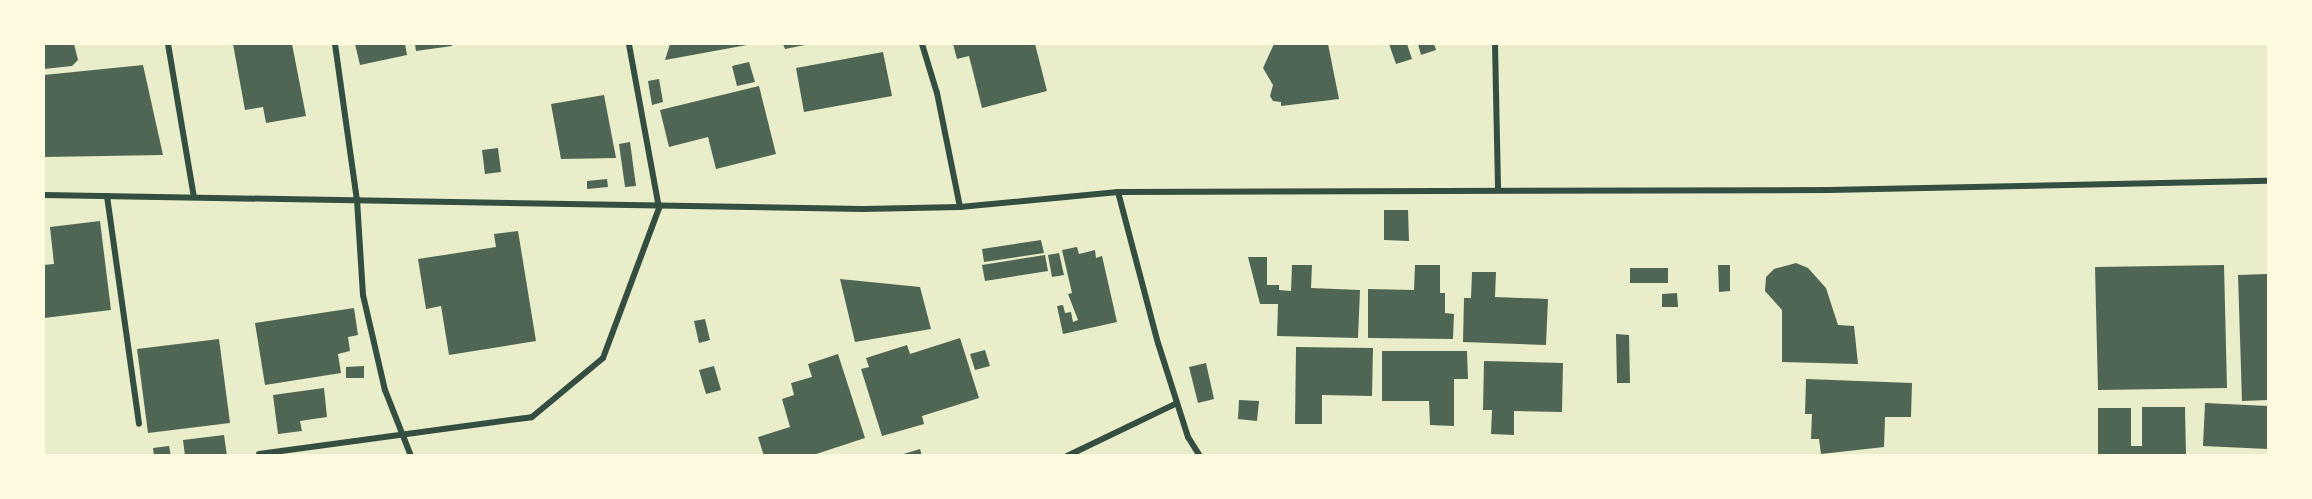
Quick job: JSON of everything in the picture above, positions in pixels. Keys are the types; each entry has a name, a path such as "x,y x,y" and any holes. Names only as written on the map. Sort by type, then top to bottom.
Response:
{"street":[{"path":"168,44 194,196"},
{"path":"335,44 357,200 363,294 385,390 411,456"},
{"path":"259,454 532,417 603,358 659,208 629,44"},
{"path":"922,44 937,93 960,207"},
{"path":"1495,44 1498,189"},
{"path":"44,195 194,196 659,208 960,207 1118,192 1498,189 1828,190 2268,181"},
{"path":"1118,192 1177,403 1188,437 1200,456"},
{"path":"107,196 139,424"},
{"path":"1067,456 1177,403"}],"building":[{"path":"44,44 74,44 78,60 72,66 44,69"},
{"path":"233,44 292,44 306,116 266,123 263,107 245,110"},
{"path":"355,44 405,44 407,55 360,65"},
{"path":"415,44 452,44 452,46 416,51"},
{"path":"670,44 747,44 747,45 665,60"},
{"path":"783,44 805,44 805,45 785,49"},
{"path":"953,44 1035,44 1047,91 982,108 969,56 957,59"},
{"path":"1274,44 1328,44 1339,99 1281,106 1281,102 1273,101 1270,96 1273,85 1263,68"},
{"path":"1389,44 1407,44 1412,59 1396,64"},
{"path":"1418,44 1434,44 1436,50 1421,55"},
{"path":"883,52 892,96 804,112 796,68"},
{"path":"749,62 755,82 737,86 732,66"},
{"path":"143,65 163,155 44,157 44,75"},
{"path":"659,79 663,102 652,105 648,81"},
{"path":"759,86 776,154 716,169 708,137 669,147 660,110"},
{"path":"604,95 616,158 561,159 551,104"},
{"path":"630,142 636,186 625,187 619,144"},
{"path":"498,148 501,172 485,174 482,150"},
{"path":"607,179 608,187 587,189 587,181"},
{"path":"1384,210 1408,210 1409,241 1384,240"},
{"path":"100,221 111,310 44,318 44,265 54,264 50,227"},
{"path":"518,231 536,341 449,355 441,306 426,309 418,259 496,247 494,234"},
{"path":"1041,240 1044,253 984,262 982,249"},
{"path":"1077,247 1079,254 1095,250 1096,258 1102,256 1117,322 1063,334 1057,306 1063,305 1065,313 1071,312 1073,322 1078,320 1068,294 1072,293 1062,250"},
{"path":"1059,253 1064,275 1052,277 1048,255"},
{"path":"1045,255 1048,271 985,281 982,265"},
{"path":"1248,257 1267,257 1267,285 1279,285 1279,290 1291,291 1292,265 1312,265 1311,288 1360,290 1358,338 1277,336 1278,304 1260,304"},
{"path":"1796,263 1808,268 1826,288 1838,325 1854,326 1858,364 1782,362 1782,310 1765,291 1766,277 1774,269"},
{"path":"1415,265 1440,265 1440,293 1445,293 1445,313 1454,314 1453,339 1368,338 1368,289 1414,290"},
{"path":"1718,265 1730,265 1730,291 1719,292"},
{"path":"2224,265 2227,388 2098,390 2095,267"},
{"path":"1630,268 1668,268 1668,283 1630,283"},
{"path":"1472,272 1496,272 1495,297 1548,299 1546,345 1463,342 1464,298 1471,298"},
{"path":"2268,274 2268,400 2242,401 2238,275"},
{"path":"840,279 920,287 931,329 855,342"},
{"path":"1677,293 1678,307 1662,307 1662,294"},
{"path":"354,308 358,335 348,337 350,351 338,354 341,373 265,385 255,323"},
{"path":"705,319 710,340 699,343 694,321"},
{"path":"1616,334 1629,335 1630,383 1617,383"},
{"path":"960,338 979,398 922,416 924,424 882,436 861,369 869,367 866,358 907,345 910,354"},
{"path":"219,339 230,423 148,433 137,349"},
{"path":"1296,347 1373,348 1372,396 1322,395 1322,424 1295,424"},
{"path":"985,350 990,366 975,370 970,354"},
{"path":"1382,351 1467,351 1468,379 1454,379 1454,426 1430,425 1429,401 1382,401"},
{"path":"838,354 865,438 810,456 764,456 758,437 790,427 782,399 794,395 791,383 812,377 808,364"},
{"path":"1484,361 1563,363 1562,412 1514,411 1514,435 1491,434 1492,410 1483,410"},
{"path":"1206,363 1214,399 1198,403 1189,367"},
{"path":"364,366 364,378 346,378 346,367"},
{"path":"714,366 721,390 706,394 699,370"},
{"path":"1806,379 1912,383 1911,417 1885,417 1884,447 1821,454 1819,439 1811,439 1812,414 1805,414"},
{"path":"324,388 327,417 300,421 302,431 278,434 273,395"},
{"path":"1239,400 1259,401 1257,421 1238,419"},
{"path":"2205,403 2268,406 2268,449 2203,446"},
{"path":"2142,407 2185,407 2186,456 2098,456 2098,408 2131,408 2131,446 2142,446"},
{"path":"224,435 227,456 185,456 183,440"},
{"path":"169,446 171,456 154,456 153,448"},
{"path":"920,449 922,456 900,456 900,455"}]}
